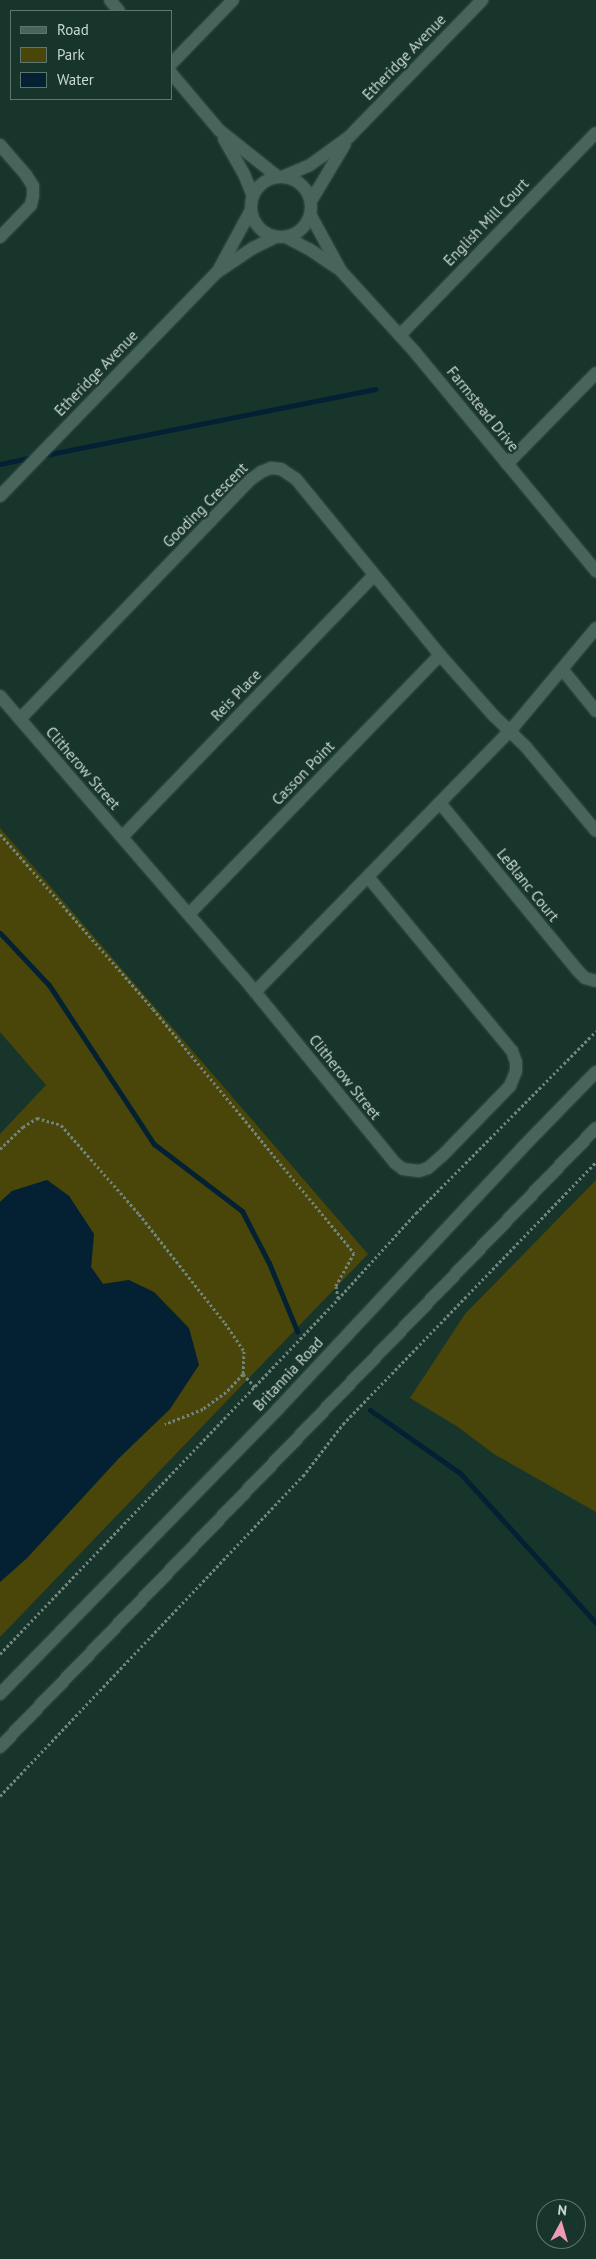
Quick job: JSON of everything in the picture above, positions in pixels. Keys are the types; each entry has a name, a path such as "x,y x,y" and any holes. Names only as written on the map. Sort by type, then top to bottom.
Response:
{"street":[{"path":"110,0 118,10"},
{"path":"172,63 234,0"},
{"name":"Etheridge Avenue","path":"280,177 310,165 349,137 482,0"},
{"path":"172,75 219,130 244,174 253,196"},
{"path":"219,130 280,177 298,182 304,187 311,208 302,229 281,237 259,228 251,210 253,196 262,183 280,177"},
{"name":"English Mill Court","path":"400,335 596,132"},
{"name":"Etheridge Avenue","path":"311,208 349,137"},
{"path":"0,144 33,186 31,205 0,238"},
{"name":"Farmstead Drive","path":"311,208 341,271"},
{"name":"Etheridge Avenue","path":"216,273 251,210"},
{"name":"Etheridge Avenue","path":"0,496 216,273 253,248 281,237"},
{"name":"Farmstead Drive","path":"281,237 309,249 341,271 400,335 596,571"},
{"path":"507,464 596,373"},
{"name":"Gooding Crescent","path":"20,719 260,472 271,468 281,469 296,478 440,655 487,709 510,731"},
{"name":"Reis Place","path":"122,837 374,575"},
{"path":"255,992 510,731 596,628"},
{"name":"Casson Point","path":"189,914 440,655"},
{"path":"562,669 596,711"},
{"name":"Clitherow Street","path":"0,696 255,992 395,1163 403,1169 419,1171 428,1168 442,1156 510,1086 516,1071 516,1062 512,1051 368,877"},
{"path":"510,731 596,831"},
{"name":"LeBlanc Court","path":"440,803 578,971 585,978 596,981"},
{"name":"Britannia Road","path":"0,1694 278,1409 522,1148 596,1072"},
{"path":"0,1747 596,1128"}],"path":[{"path":"0,834 153,1009 354,1253 340,1274 336,1286 338,1299"},
{"path":"0,1654 255,1387 416,1214 596,1030"},
{"path":"0,1149 23,1127 37,1118 61,1125 139,1214 225,1323 244,1351 243,1374 226,1392 203,1409 165,1424"},
{"path":"0,1796 303,1476 343,1424 596,1162"},
{"path":"243,1374 255,1387"}],"green space":[{"path":"0,828 368,1254 0,1637 0,1582 27,1558 119,1458 170,1409 129,1280 103,1284 91,1267 94,1234 69,1196 47,1180 12,1191 0,1202 0,1134 46,1085 0,1032"},
{"path":"596,1180 596,1512 494,1454 458,1427 410,1398 465,1314"}],"water":[{"path":"47,1180 69,1196 94,1234 91,1267 103,1284 129,1280 154,1292 189,1328 199,1365 170,1409 119,1458 27,1558 0,1582 0,1202 12,1191"}],"waterway":[{"path":"45,455 375,389"},
{"path":"0,464 34,457"},
{"path":"0,933 49,985 154,1144 242,1211 269,1263 297,1331"},
{"path":"370,1410 460,1473 596,1623"}]}
